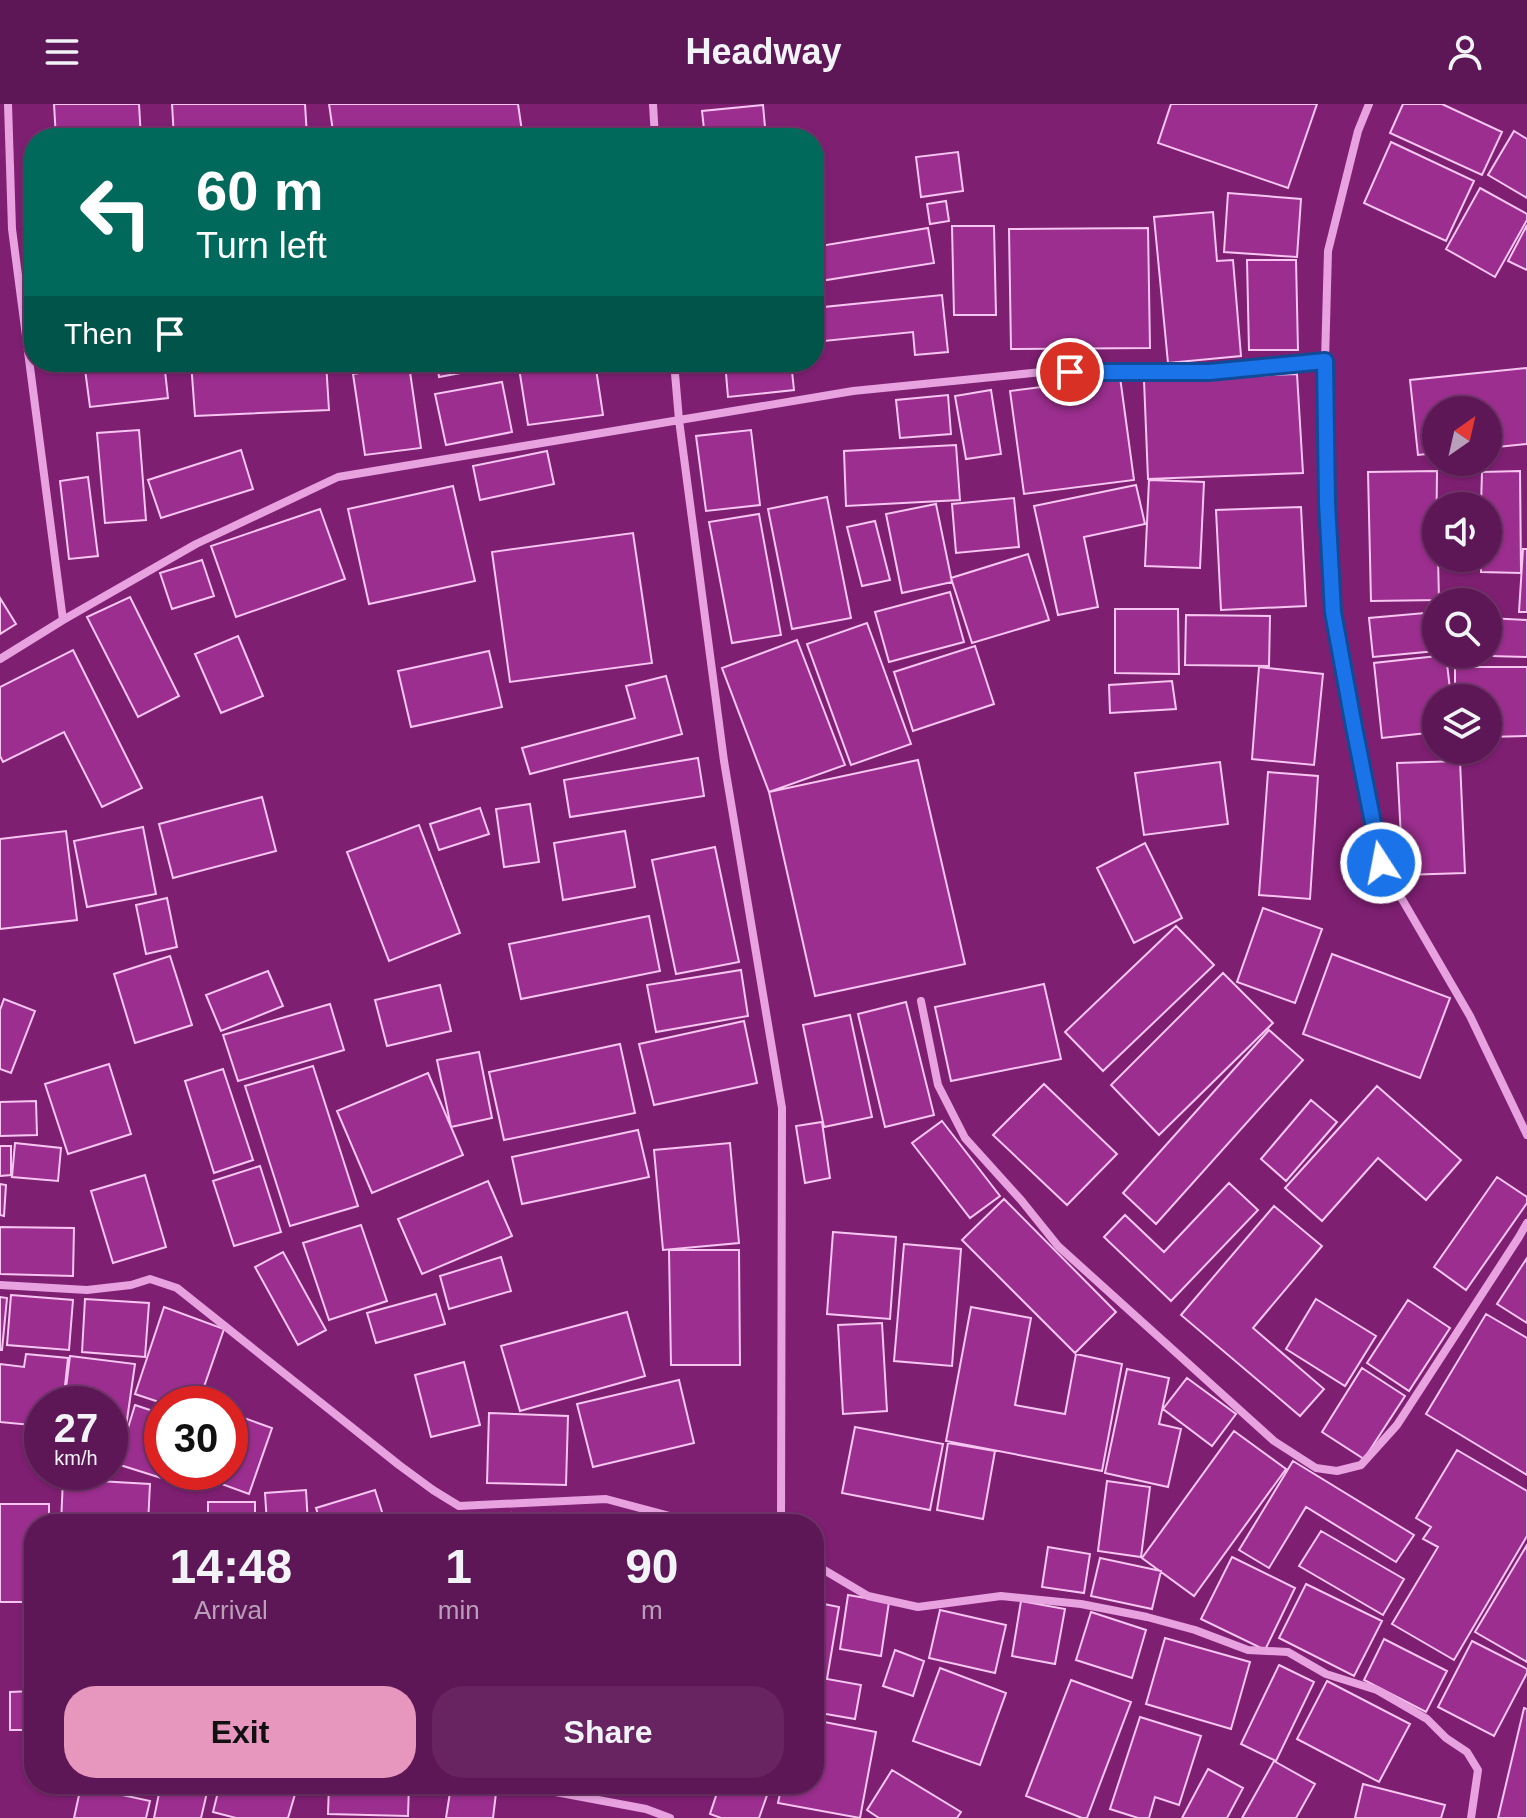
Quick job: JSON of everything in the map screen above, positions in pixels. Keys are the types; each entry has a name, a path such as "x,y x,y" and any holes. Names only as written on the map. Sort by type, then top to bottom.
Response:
{"street":[{"path":"8,104 12,229 24,321"},
{"path":"653,104 654,128"},
{"path":"1369,104 1358,131 1328,251 1325,361 1327,503 1333,612 1381,863 1470,1016 1527,1135"},
{"path":"0,659 196,544 338,477 853,391 1042,372 1209,372 1325,361"},
{"path":"31,372 63,620"},
{"path":"675,372 724,761 782,1108 781,1514"},
{"path":"921,1001 938,1085 965,1138 1058,1246 1274,1441 1316,1468 1337,1471 1361,1465 1397,1425 1527,1223"},
{"path":"0,1285 87,1290 131,1285 150,1279 177,1288 399,1465 459,1506 606,1499 662,1514"},
{"path":"824,1570 868,1596 918,1607 1001,1596 1081,1604 1195,1630 1248,1650 1288,1652 1326,1674 1377,1690 1427,1719 1446,1738 1467,1752 1478,1770 1471,1818"},
{"path":"566,1794 646,1809 670,1818"}],"building":[{"path":"54,104 139,104 140,128 55,128"},
{"path":"172,104 305,104 306,128 173,128"},
{"path":"329,104 518,104 522,128 333,128"},
{"path":"1171,104 1317,104 1288,188 1158,143"},
{"path":"1403,104 1442,104 1502,132 1482,175 1390,133"},
{"path":"763,105 765,128 704,128 702,111"},
{"path":"1514,131 1527,139 1527,198 1488,175"},
{"path":"1391,142 1474,181 1446,241 1364,203"},
{"path":"958,152 963,191 921,197 916,157"},
{"path":"1480,188 1527,214 1527,220 1495,277 1446,249"},
{"path":"1228,193 1301,199 1297,257 1224,252"},
{"path":"946,201 949,221 930,224 927,204"},
{"path":"1213,212 1217,261 1233,260 1241,356 1168,363 1154,217"},
{"path":"1527,225 1527,270 1508,261"},
{"path":"952,226 994,226 996,315 954,315"},
{"path":"928,228 934,263 824,280 824,245"},
{"path":"1148,228 1150,348 1011,349 1009,229"},
{"path":"1247,260 1296,260 1298,350 1249,350"},
{"path":"942,295 948,352 915,355 913,332 824,341 824,307"},
{"path":"1527,368 1527,444 1502,447 1502,396 1422,396 1422,455 1418,455 1410,380"},
{"path":"85,372 165,372 168,398 90,407"},
{"path":"192,372 327,372 329,410 195,416"},
{"path":"410,372 421,448 365,455 353,374"},
{"path":"438,372 466,372 439,377"},
{"path":"520,372 597,372 603,415 528,425"},
{"path":"726,372 792,372 794,390 728,397"},
{"path":"1297,374 1303,473 1148,479 1144,380"},
{"path":"1120,377 1134,480 1024,494 1010,391"},
{"path":"502,382 512,432 446,445 435,394"},
{"path":"991,390 1001,454 966,459 955,396"},
{"path":"948,395 951,434 900,438 896,400"},
{"path":"139,430 146,520 105,523 97,433"},
{"path":"751,430 760,505 706,511 696,436"},
{"path":"956,445 960,500 846,506 844,451"},
{"path":"241,450 253,489 161,518 148,480"},
{"path":"547,451 554,484 480,500 473,466"},
{"path":"1422,471 1422,476 1437,476 1437,492 1422,492 1422,572 1438,572 1439,588 1422,588 1422,600 1371,601 1368,472"},
{"path":"1502,471 1520,471 1521,573 1481,572 1502,572 1502,492 1481,492 1482,476 1502,476"},
{"path":"88,477 98,556 69,559 60,481"},
{"path":"1149,480 1204,482 1200,568 1145,566"},
{"path":"1136,485 1145,524 1084,537 1098,607 1058,615 1034,506"},
{"path":"453,486 475,581 369,604 348,509"},
{"path":"827,497 851,618 792,629 768,509"},
{"path":"1014,498 1019,547 956,553 952,504"},
{"path":"936,504 952,582 902,593 886,514"},
{"path":"1301,507 1306,606 1221,610 1216,510"},
{"path":"320,509 345,579 236,617 211,546"},
{"path":"759,514 781,635 732,643 709,522"},
{"path":"875,521 890,580 862,586 847,527"},
{"path":"633,533 652,663 510,682 492,552"},
{"path":"1523,549 1527,549 1527,612 1519,612"},
{"path":"1028,554 1049,620 972,643 951,578"},
{"path":"202,560 214,596 172,609 160,573"},
{"path":"950,592 964,642 889,662 875,612"},
{"path":"130,597 179,696 138,717 87,617"},
{"path":"0,598 16,624 0,634"},
{"path":"1115,609 1178,609 1179,674 1115,673"},
{"path":"1422,613 1422,652 1373,657 1369,618"},
{"path":"1186,615 1270,616 1269,666 1185,665"},
{"path":"1502,619 1527,620 1527,657 1502,656"},
{"path":"867,623 911,744 851,765 807,644"},
{"path":"238,636 263,696 221,713 195,654"},
{"path":"797,640 845,765 769,792 722,668"},
{"path":"975,646 994,704 913,731 894,672"},
{"path":"73,650 142,788 102,807 64,732 3,762 0,756 0,687"},
{"path":"489,651 502,707 411,727 398,671"},
{"path":"1422,658 1422,668 1448,668 1449,684 1422,684 1422,734 1382,738 1374,663"},
{"path":"1259,667 1323,674 1314,765 1252,759"},
{"path":"1527,667 1527,736 1502,737 1502,684 1455,684 1455,668"},
{"path":"666,676 682,734 530,774 522,748 635,718 626,686"},
{"path":"1172,681 1176,709 1110,713 1109,685"},
{"path":"698,758 704,796 570,817 564,780"},
{"path":"918,760 965,964 815,996 769,792"},
{"path":"1220,762 1228,824 1144,835 1135,773"},
{"path":"1397,763 1460,764 1465,873 1403,875"},
{"path":"1268,772 1318,776 1310,899 1259,895"},
{"path":"262,797 276,851 173,878 159,824"},
{"path":"530,804 539,862 504,867 496,809"},
{"path":"480,808 489,834 439,850 430,824"},
{"path":"419,825 460,933 389,961 347,852"},
{"path":"143,827 156,894 87,907 74,841"},
{"path":"66,831 77,920 0,929 0,839"},
{"path":"625,831 635,887 563,900 554,843"},
{"path":"1145,843 1182,918 1134,943 1097,868"},
{"path":"715,847 739,962 676,974 652,860"},
{"path":"167,898 177,947 146,954 136,905"},
{"path":"1263,908 1322,929 1295,1003 1237,982"},
{"path":"649,916 660,971 521,999 509,944"},
{"path":"1176,926 1214,965 1103,1071 1065,1032"},
{"path":"1332,954 1450,998 1420,1078 1303,1034"},
{"path":"170,956 192,1025 135,1043 114,974"},
{"path":"741,970 748,1016 656,1032 647,985"},
{"path":"268,971 283,1006 221,1031 206,995"},
{"path":"1223,973 1273,1023 1159,1135 1111,1085"},
{"path":"1044,984 1061,1059 951,1081 935,1007"},
{"path":"440,985 451,1031 387,1046 375,1000"},
{"path":"4,999 35,1011 11,1073 0,1069 0,1010"},
{"path":"906,1002 934,1115 885,1127 858,1014"},
{"path":"330,1004 344,1050 238,1081 223,1035"},
{"path":"850,1015 872,1117 824,1127 803,1025"},
{"path":"744,1021 757,1083 654,1105 639,1044"},
{"path":"1269,1030 1303,1060 1156,1224 1123,1193"},
{"path":"620,1044 635,1113 504,1140 489,1072"},
{"path":"479,1052 492,1118 451,1127 437,1060"},
{"path":"109,1064 131,1134 68,1154 45,1084"},
{"path":"313,1066 358,1206 290,1226 245,1086"},
{"path":"223,1069 253,1160 214,1173 185,1081"},
{"path":"428,1073 463,1155 372,1193 337,1111"},
{"path":"1044,1084 1117,1154 1067,1205 993,1135"},
{"path":"1377,1086 1461,1160 1426,1200 1378,1158 1322,1221 1285,1188"},
{"path":"1311,1100 1337,1122 1286,1181 1261,1159"},
{"path":"36,1101 37,1135 0,1136 0,1102"},
{"path":"942,1121 1000,1196 970,1218 912,1143"},
{"path":"822,1122 830,1178 805,1183 796,1126"},
{"path":"638,1130 649,1177 522,1204 512,1157"},
{"path":"15,1143 61,1148 58,1181 12,1177"},
{"path":"730,1143 739,1243 663,1250 654,1150"},
{"path":"0,1146 11,1146 11,1175 0,1176"},
{"path":"260,1166 281,1232 234,1246 213,1181"},
{"path":"145,1175 166,1247 113,1263 91,1191"},
{"path":"1497,1177 1527,1197 1527,1203 1466,1290 1434,1267"},
{"path":"488,1181 512,1236 422,1274 398,1219"},
{"path":"1229,1183 1258,1210 1171,1301 1104,1237 1125,1215 1164,1252"},
{"path":"0,1184 6,1185 4,1216 0,1215"},
{"path":"1004,1199 1116,1312 1075,1353 962,1240"},
{"path":"1274,1206 1322,1246 1253,1328 1324,1389 1300,1416 1181,1315"},
{"path":"361,1225 387,1301 329,1320 303,1243"},
{"path":"0,1227 74,1228 73,1276 0,1274"},
{"path":"833,1232 896,1237 890,1319 827,1314"},
{"path":"904,1244 961,1249 952,1366 894,1361"},
{"path":"669,1250 739,1250 740,1365 671,1365"},
{"path":"283,1252 326,1330 298,1345 255,1267"},
{"path":"501,1257 511,1291 449,1309 440,1276"},
{"path":"1527,1258 1527,1323 1497,1304"},
{"path":"436,1294 445,1324 376,1343 367,1313"},
{"path":"11,1295 73,1300 69,1350 7,1345"},
{"path":"0,1297 7,1298 2,1350 0,1350"},
{"path":"85,1299 149,1303 145,1357 82,1352"},
{"path":"1316,1299 1376,1336 1345,1386 1286,1349"},
{"path":"1408,1300 1450,1328 1409,1391 1367,1363"},
{"path":"164,1307 224,1329 204,1386 144,1386 144,1397 135,1394"},
{"path":"971,1307 1031,1318 1015,1405 1065,1414 1076,1354 1122,1364 1102,1471 946,1441"},
{"path":"627,1312 645,1376 520,1411 501,1346"},
{"path":"1486,1314 1527,1338 1527,1475 1426,1414"},
{"path":"882,1323 887,1411 843,1414 838,1325"},
{"path":"26,1354 68,1358 65,1386 24,1386 24,1424 0,1422 0,1364 24,1367"},
{"path":"70,1356 135,1364 128,1413 128,1386 66,1386"},
{"path":"464,1362 480,1425 431,1437 415,1375"},
{"path":"1362,1368 1405,1396 1364,1459 1322,1432"},
{"path":"1127,1369 1169,1378 1159,1424 1181,1429 1168,1487 1105,1473"},
{"path":"1187,1378 1236,1414 1212,1446 1163,1409"},
{"path":"679,1380 694,1443 593,1467 577,1404"},
{"path":"135,1405 144,1408 144,1473 128,1467 128,1428"},
{"path":"489,1413 568,1416 566,1485 487,1483"},
{"path":"248,1419 272,1428 249,1494 238,1490 248,1490"},
{"path":"855,1427 943,1444 930,1510 842,1493"},
{"path":"1234,1431 1286,1469 1194,1596 1142,1558"},
{"path":"948,1443 995,1451 983,1519 937,1510"},
{"path":"1457,1450 1527,1491 1527,1536 1454,1660 1392,1624 1438,1547 1423,1539 1431,1527 1416,1518"},
{"path":"1293,1461 1414,1535 1396,1562 1306,1507 1269,1568 1239,1550"},
{"path":"1107,1481 1150,1487 1141,1557 1098,1551"},
{"path":"128,1483 144,1484 144,1490 150,1490 148,1514 61,1514 63,1490 128,1490"},
{"path":"306,1490 307,1514 266,1514 265,1493"},
{"path":"375,1490 383,1514 318,1514 316,1508"},
{"path":"208,1502 255,1502 255,1514 208,1514"},
{"path":"0,1504 49,1504 49,1514 24,1514 24,1602 0,1602"},
{"path":"1321,1531 1404,1579 1383,1615 1299,1566"},
{"path":"1527,1545 1527,1662 1475,1632"},
{"path":"1048,1547 1090,1554 1084,1593 1042,1587"},
{"path":"1232,1557 1295,1588 1265,1650 1201,1619"},
{"path":"1100,1558 1161,1571 1152,1609 1091,1596"},
{"path":"1306,1584 1382,1621 1354,1676 1279,1638"},
{"path":"848,1595 889,1602 881,1656 840,1649"},
{"path":"1021,1601 1065,1609 1055,1664 1012,1656"},
{"path":"824,1604 839,1607 827,1679 861,1685 855,1719 824,1714"},
{"path":"940,1610 1006,1625 995,1673 929,1658"},
{"path":"1091,1612 1146,1630 1132,1678 1076,1660"},
{"path":"1165,1638 1250,1662 1231,1729 1146,1704"},
{"path":"1384,1639 1447,1671 1426,1712 1364,1680"},
{"path":"1472,1641 1527,1669 1494,1736 1438,1707"},
{"path":"895,1650 924,1661 913,1696 883,1686"},
{"path":"1279,1665 1314,1682 1276,1761 1241,1744"},
{"path":"940,1668 1006,1693 980,1765 913,1741"},
{"path":"1071,1680 1131,1702 1087,1818 1026,1796"},
{"path":"1327,1681 1410,1724 1379,1782 1297,1739"},
{"path":"24,1691 24,1730 10,1730 10,1692"},
{"path":"1524,1708 1527,1709 1527,1818 1498,1818"},
{"path":"1140,1717 1201,1736 1179,1805 1155,1797 1149,1818 1138,1818 1110,1809"},
{"path":"824,1722 876,1732 860,1818 778,1803 780,1794 824,1794"},
{"path":"1274,1761 1315,1784 1296,1818 1242,1818"},
{"path":"1208,1769 1243,1788 1227,1818 1182,1818"},
{"path":"892,1770 961,1812 957,1818 879,1818 867,1810"},
{"path":"1363,1784 1445,1805 1441,1818 1355,1818"},
{"path":"79,1794 118,1794 150,1801 146,1818 74,1818"},
{"path":"159,1794 207,1794 201,1818 154,1818"},
{"path":"218,1794 295,1794 288,1818 236,1818 213,1812"},
{"path":"329,1794 409,1794 408,1816 328,1814"},
{"path":"450,1794 496,1794 493,1818 446,1818"},
{"path":"717,1794 767,1794 759,1818 721,1818 710,1814"}],"route":[{"path":"1070,372 1209,372 1325,361 1327,503 1333,612 1381,863"}]}
